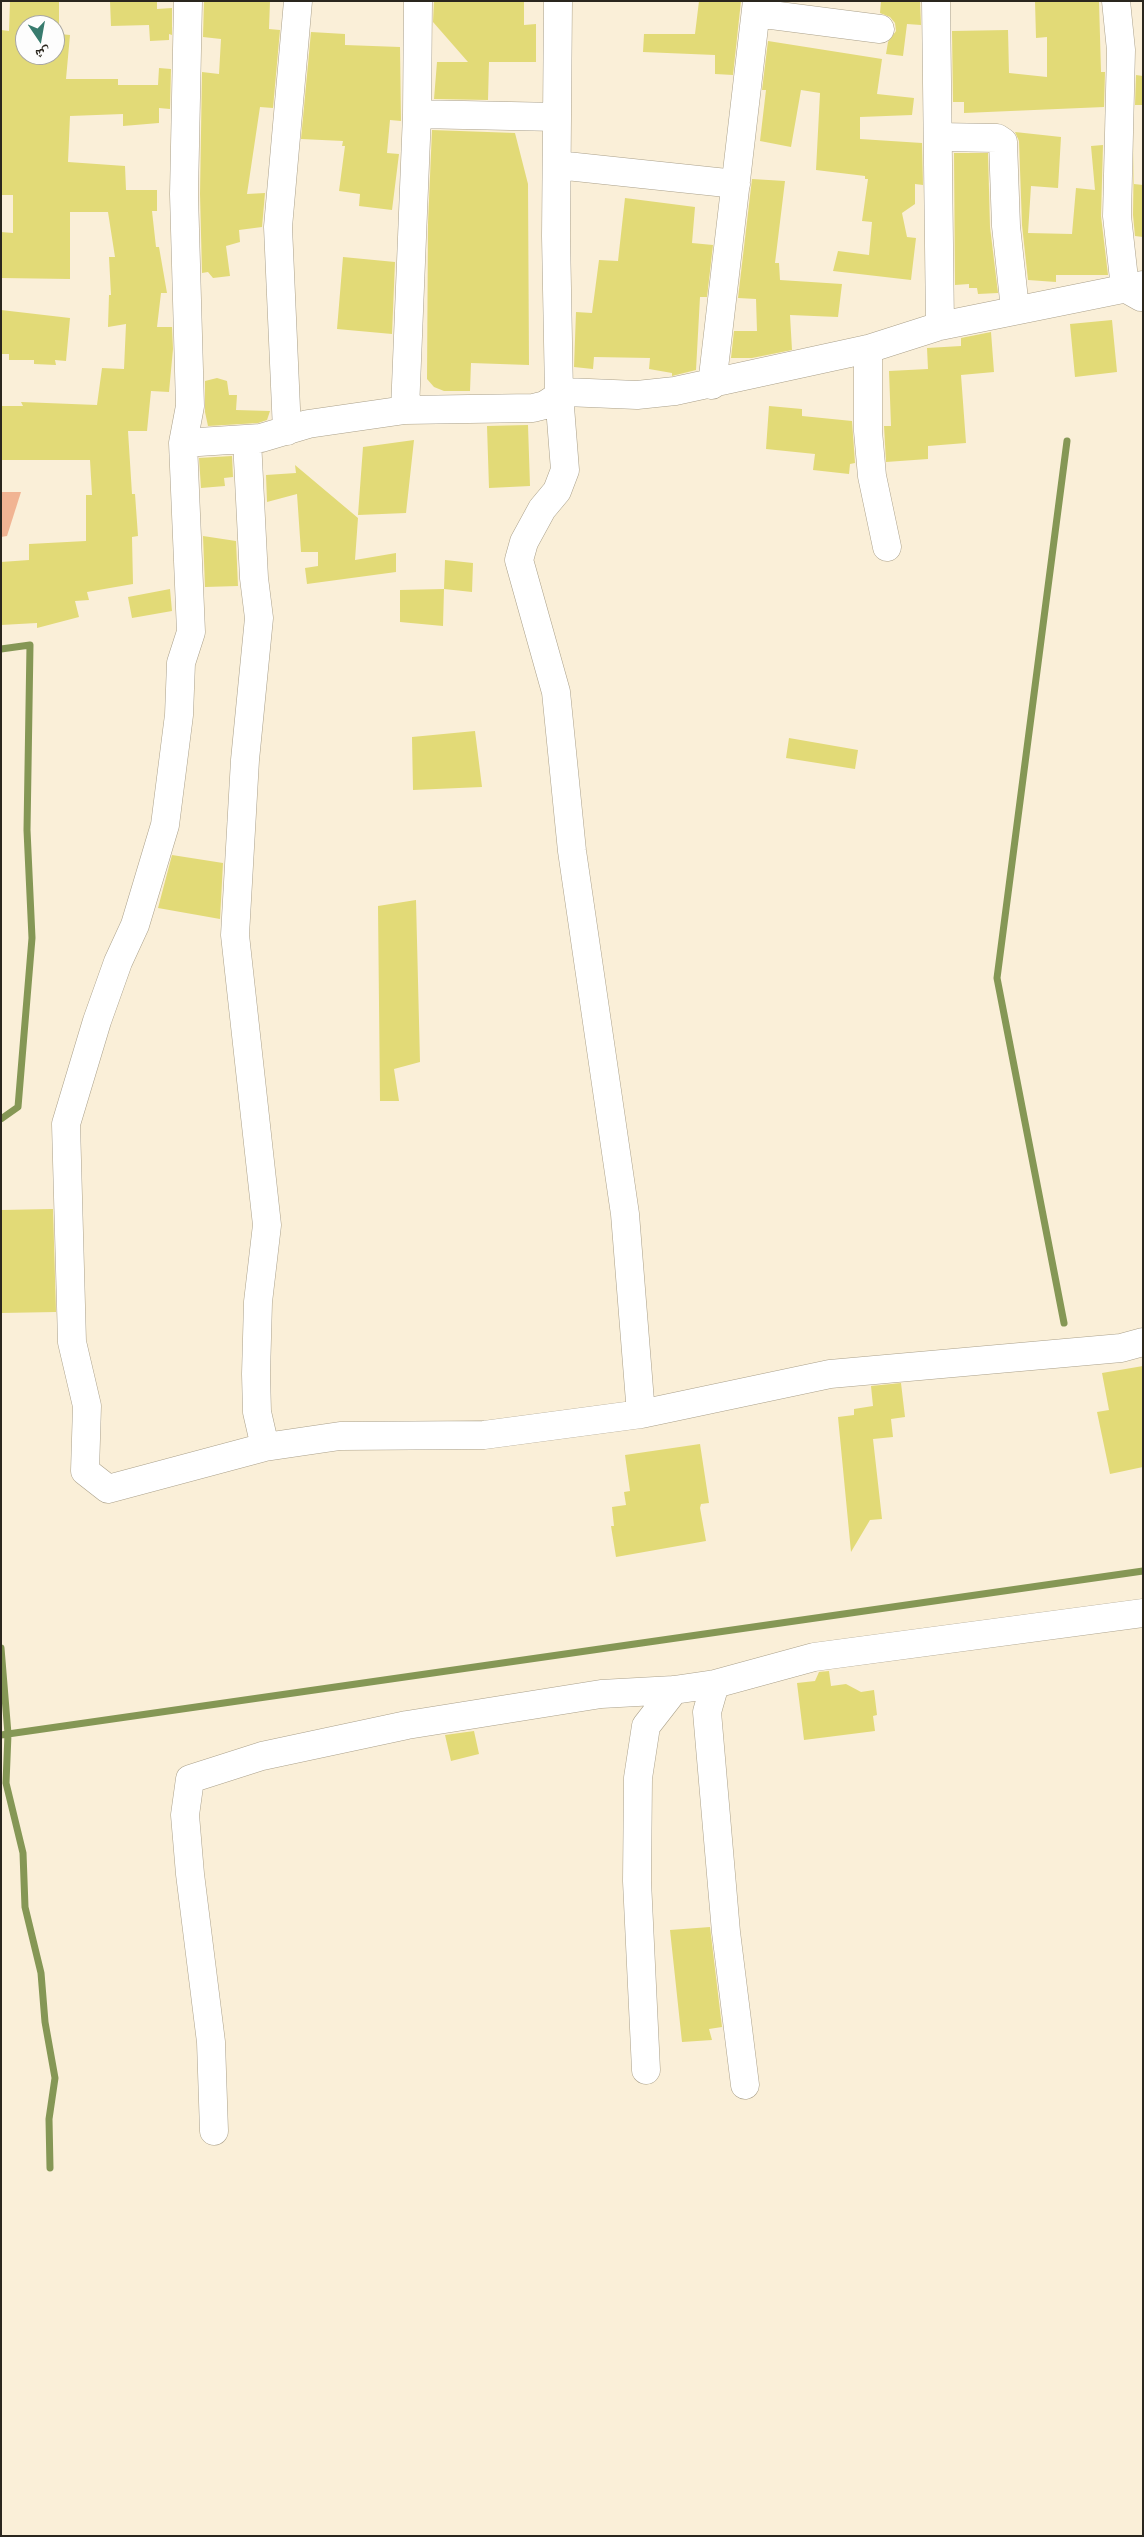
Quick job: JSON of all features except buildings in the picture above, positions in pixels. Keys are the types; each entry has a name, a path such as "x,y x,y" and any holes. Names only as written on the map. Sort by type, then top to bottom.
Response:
{"street":[{"path":"188,1 184,194 190,406 183,443 191,632 181,663 179,715 165,825 135,925 118,962 97,1021 66,1124 72,1342 87,1406 85,1471 108,1489 265,1447 340,1436 484,1435 641,1414 830,1374 1120,1348 1143,1342"},
{"path":"287,431 278,227 298,1"},
{"path":"405,410 417,114 418,1"},
{"path":"558,1 559,394 565,470 557,491 542,509 524,542 519,560 556,692 572,851 625,1214 641,1414"},
{"path":"936,1 940,326"},
{"path":"183,443 247,440 308,424 405,410 533,408 545,405 559,394 572,392 636,395 712,385 868,349 940,326 1015,309 1137,290 1117,216 1121,50 1116,1"},
{"path":"712,385 757,7 880,29"},
{"path":"417,114 557,117"},
{"path":"938,137 997,138 1003,142 1006,226 1015,309"},
{"path":"557,165 736,184"},
{"path":"868,349 868,431 872,476 887,547"},
{"path":"247,440 254,578 259,618 245,760 235,934 267,1225 258,1302 256,1374 257,1412 265,1447"},
{"path":"214,2131 211,2042 190,1874 185,1815 190,1780 262,1756 407,1725 601,1694 674,1690 715,1684 814,1657 1143,1613"},
{"path":"715,1684 707,1712 726,1932 745,2085"},
{"path":"646,2070 637,1881 638,1778 646,1726 674,1690"}],"shaded area":[{"path":"1,492 21,492 7,536 1,537"}],"waterway":[{"path":"1064,1323 997,978 1067,441"},
{"path":"1,649 30,645 27,830 32,938 18,1107 1,1119"},
{"path":"1,1735 1143,1571"},
{"path":"1,1648 8,1734 6,1783 23,1853 25,1907 41,1973 45,2022 55,2078 49,2119 50,2168"}]}
